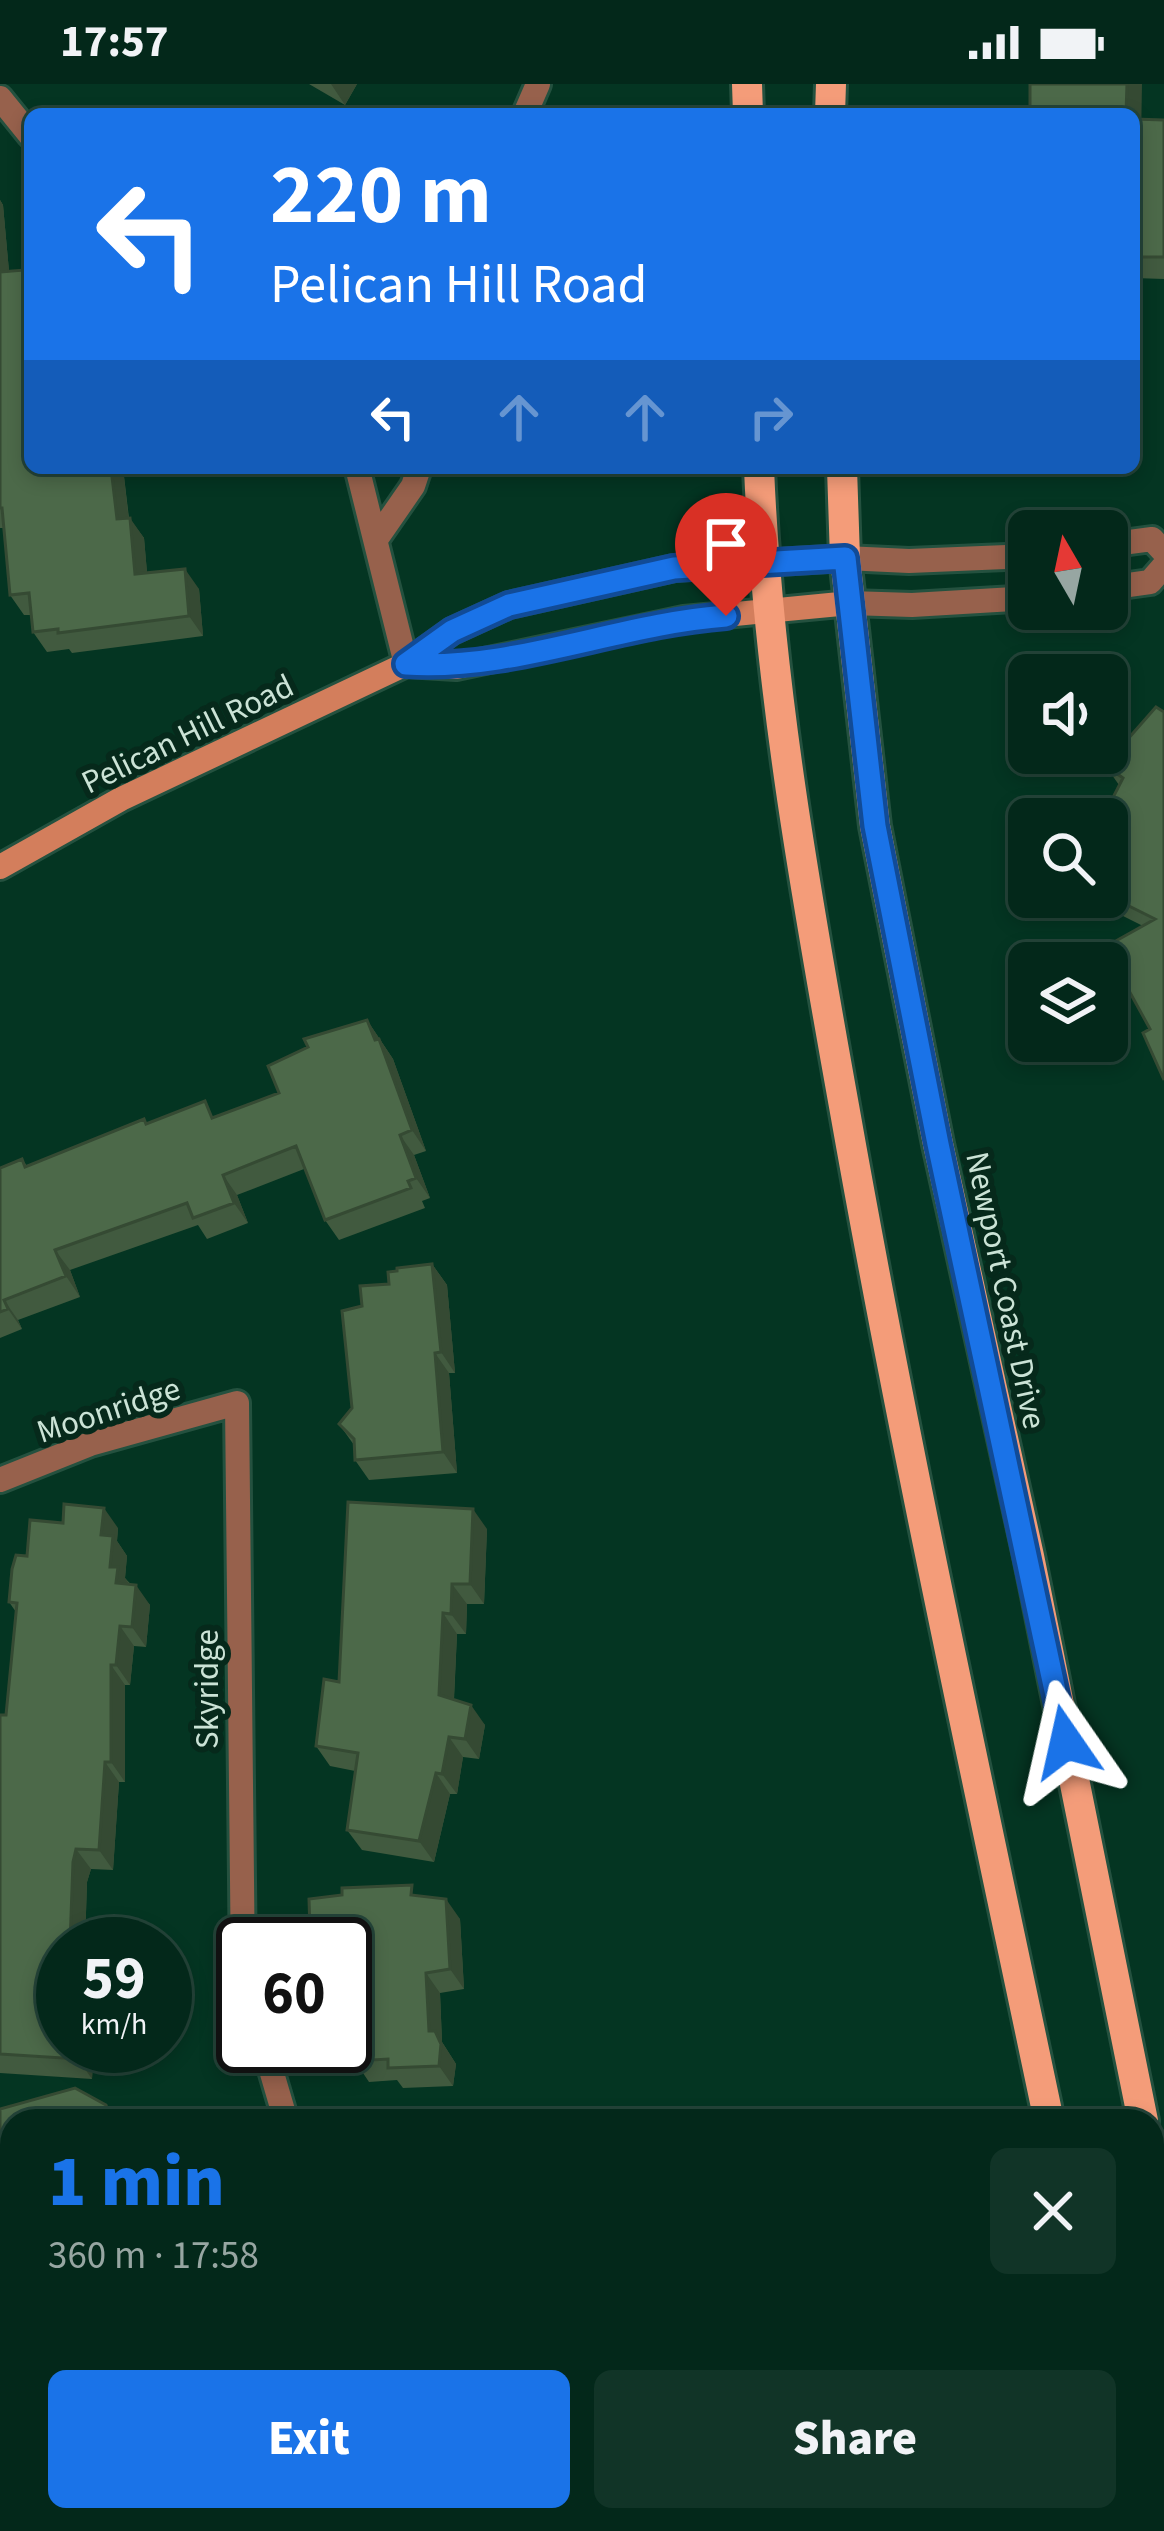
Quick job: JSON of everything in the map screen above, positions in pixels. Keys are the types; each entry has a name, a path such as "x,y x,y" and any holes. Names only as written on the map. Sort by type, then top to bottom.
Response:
{"main road":[{"path":"760,474 763,562 800,862 885,1338 1046,2109"},
{"name":"Newport Coast Drive","path":"842,474 845,558 878,845 1141,2109"}],"street":[{"path":"0,98 24,128"},
{"path":"359,474 406,664"},
{"path":"377,538 417,474"},
{"path":"1128,542 1152,539 1164,552"},
{"path":"845,558 1008,557"},
{"name":"Pelican Hill Road","path":"0,867 122,799 406,664 452,631 509,605 674,568 845,558"},
{"path":"1128,585 1150,582 1164,566"},
{"path":"850,603 1008,599"},
{"name":"Pelican Hill Road","path":"406,664 456,667 684,619 850,603"},
{"name":"Moonridge","path":"0,1480 90,1444 237,1403"},
{"name":"Skyridge","path":"237,1403 242,1917"},
{"path":"272,2073 282,2109"}],"building":[{"path":"1030,84 1127,84 1126,108 1030,108"},
{"path":"1140,119 1164,120 1164,257 1140,257"},
{"path":"24,270 24,474 112,474 117,519 130,518 135,574 185,569 189,616 33,632 29,593 10,595 0,508 0,272"},
{"path":"1156,707 1164,712 1164,1080 1143,1033 1150,1029 1128,989 1128,942 1114,942 1155,919 1128,906 1128,798 1113,798 1123,778 1117,774 1128,774 1128,739"},
{"path":"367,1020 375,1040 379,1039 412,1130 400,1135 416,1178 408,1181 411,1188 325,1220 296,1146 223,1175 234,1203 193,1218 187,1203 55,1250 66,1276 4,1300 8,1309 0,1312 0,1168 22,1159 25,1167 144,1119 146,1124 205,1101 212,1118 279,1093 268,1066 308,1047 304,1039"},
{"path":"432,1264 441,1352 435,1353 443,1452 355,1460 354,1439 339,1424 352,1408 342,1311 362,1306 360,1286 389,1284 388,1272"},
{"path":"348,1502 473,1509 470,1584 452,1584 451,1614 443,1613 439,1695 471,1705 465,1739 449,1737 419,1841 347,1830 358,1753 316,1746 324,1679 339,1682"},
{"path":"64,1504 104,1508 101,1535 113,1536 110,1567 118,1567 116,1583 136,1585 132,1627 120,1626 116,1665 111,1665 111,1762 105,1762 99,1850 76,1849 71,1917 36,1917 36,2056 0,2054 0,1715 6,1715 17,1603 9,1602 12,1569 16,1555 27,1556 30,1520 63,1523"},
{"path":"412,1885 411,1895 446,1899 450,1969 426,1973 429,2031 435,2031 441,2044 439,2066 388,2068 388,2059 372,2060 372,1917 310,1917 309,1899 342,1895 342,1888"},
{"path":"75,2088 107,2109 0,2109"}],"route":[{"path":"726,616 684,619 456,667 406,664 452,631 509,605 674,568 845,558 875,826 1066,1742"}]}
